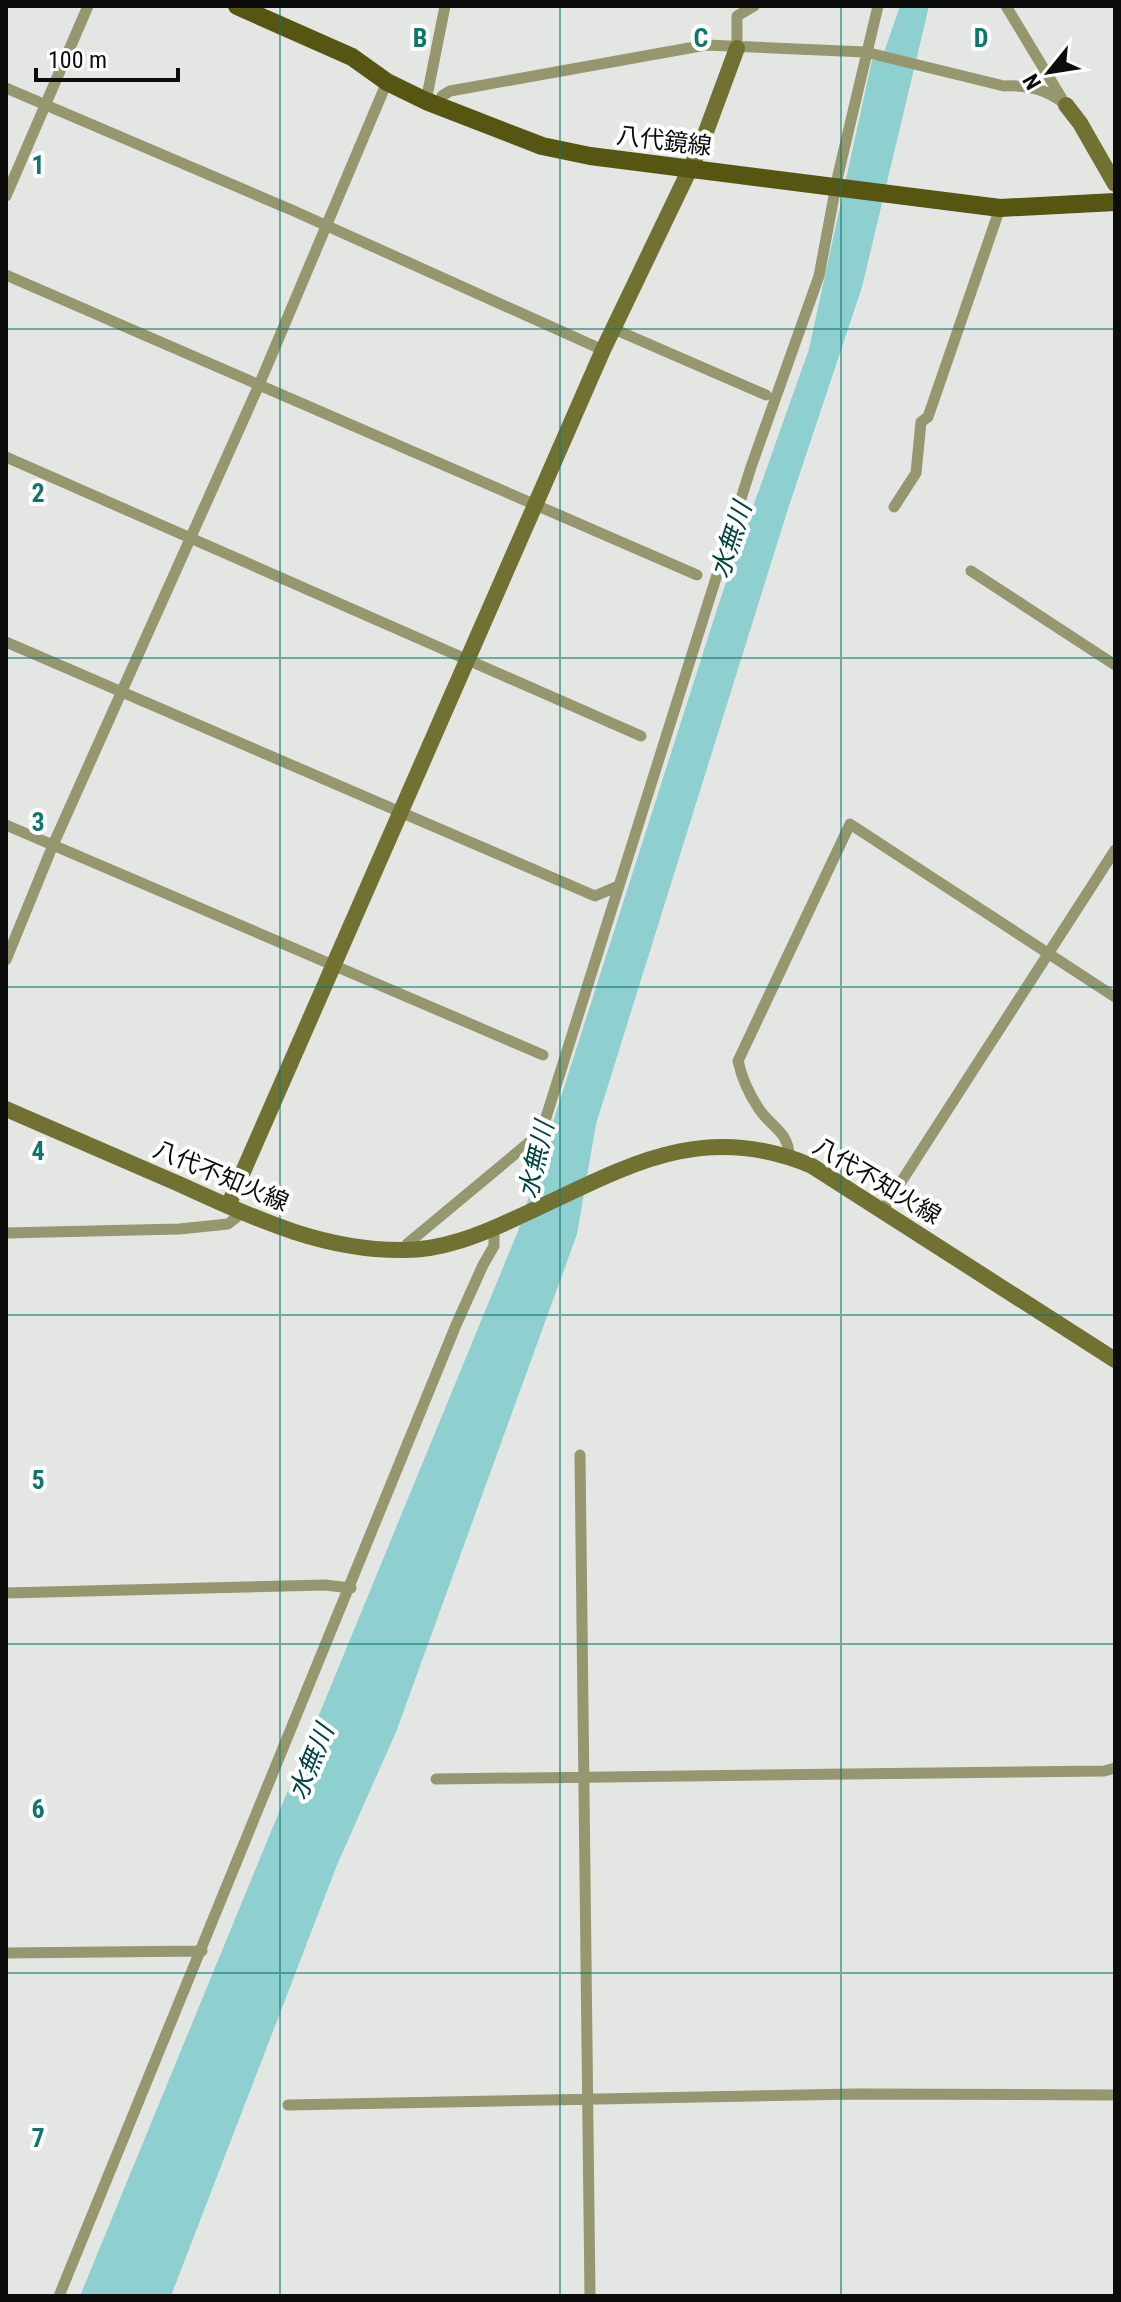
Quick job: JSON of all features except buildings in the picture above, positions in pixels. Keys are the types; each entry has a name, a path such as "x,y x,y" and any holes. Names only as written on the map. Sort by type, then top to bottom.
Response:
{"main road":[{"name":"八代鏡線","path":"237,6 352,57 387,82 542,146 1000,208 1115,202"}],"street":[{"path":"6,196 40,110 48,106 88,6"},
{"path":"434,103 445,6"},
{"path":"6,1233 179,1229 228,1224 334,966 603,350 690,168 737,48 737,16 754,6"},
{"path":"407,1250 407,1244 538,1135 543,1127 751,467 819,276 865,52 878,6"},
{"path":"1006,6 1115,184"},
{"path":"434,103 450,91 706,45 865,52 1051,92 1066,105"},
{"path":"6,960 53,845 259,385 387,82"},
{"path":"6,88 603,350"},
{"path":"894,507 916,473 921,422 928,417 1000,208"},
{"path":"6,275 697,575"},
{"path":"614,329 766,395"},
{"path":"6,457 641,736"},
{"path":"971,571 1115,665"},
{"path":"6,642 595,896 618,886"},
{"path":"789,1156 785,1135 761,1113 738,1061 850,824 1115,997"},
{"path":"6,825 543,1055"},
{"path":"883,1210 1115,850"},
{"name":"八代不知火線","path":"6,1109 235,1210 330,1243 407,1250 448,1244 498,1227 667,1153 719,1146 757,1148 812,1166 1115,1360"},
{"path":"59,2296 456,1325 483,1265 490,1257 498,1227"},
{"path":"580,1455 590,2296"},
{"path":"6,1593 325,1585 351,1588"},
{"path":"436,1779 1104,1771 1115,1768"},
{"path":"6,1953 202,1951"},
{"path":"288,2105 857,2094 1115,2095"}],"water":[{"name":"水無川","path":"900,6 929,6 862,287 787,512 596,1124 577,1234 396,1732 337,1865 171,2296 80,2296 518,1231 721,597 809,349 872,60 881,61"}]}
